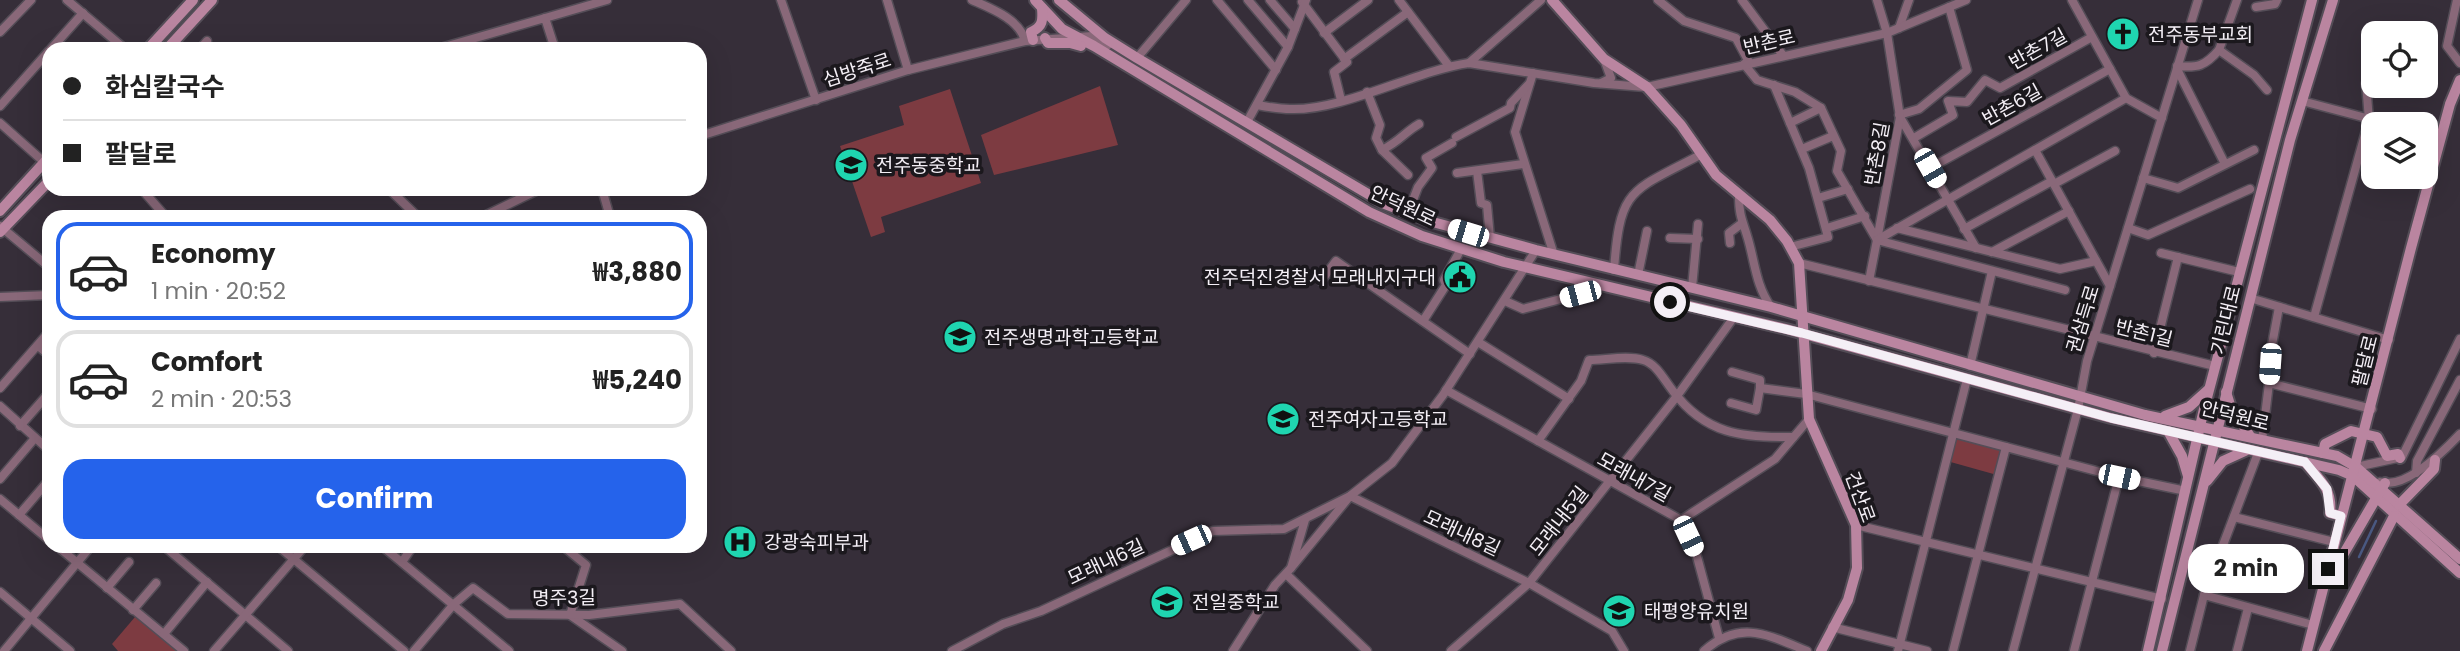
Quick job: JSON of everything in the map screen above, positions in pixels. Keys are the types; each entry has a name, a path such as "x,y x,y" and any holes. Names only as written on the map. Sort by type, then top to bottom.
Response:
{"street":[{"path":"0,32 31,0"},
{"path":"67,0 117,42"},
{"path":"154,42 193,0"},
{"path":"173,42 212,0"},
{"path":"461,42 607,0"},
{"path":"781,0 816,100"},
{"path":"887,0 908,70"},
{"path":"972,0 998,12 1023,31 1029,40"},
{"name":"안덕원로","path":"1059,0 1121,48 1385,204 1490,238 1802,315 2145,415 2163,416 2323,453 2367,478 2396,511 2460,573"},
{"path":"1137,58 1186,0"},
{"path":"1217,0 1276,70"},
{"path":"1248,0 1288,47"},
{"path":"1270,0 1295,29"},
{"path":"1324,33 1368,0"},
{"path":"1399,0 1449,66"},
{"path":"1469,63 1541,0"},
{"name":"건산로","path":"1552,0 1604,59 1646,87 1681,125 1700,155 1739,196 1770,220 1799,263 1809,419 1856,525 1857,568 1848,600 1821,651"},
{"path":"1658,0 1684,21 1736,38 1756,80 1795,92 1821,108 1841,151 1837,171 1877,240 2065,290"},
{"path":"1742,0 1783,54"},
{"name":"반촌8길","path":"1869,281 1899,116 1887,33 1877,0"},
{"path":"1899,28 1909,0"},
{"name":"반촌로","path":"1257,105 1292,109 1341,100 1449,66 1469,63 1532,78 1646,87 1783,54 1887,33 1966,0"},
{"path":"2072,0 2126,98 2162,118"},
{"name":"권삼득로","path":"2013,651 2033,568 2082,395 2094,338 2198,0"},
{"path":"2225,164 2177,68 2197,68 2207,64 2219,50 2228,17 2237,0"},
{"path":"2256,7 2275,4 2277,0"},
{"name":"기린대로","path":"2148,651 2215,366 2312,0"},
{"name":"기린대로","path":"2162,651 2250,298 2302,102 2333,0"},
{"path":"2457,0 2447,46 2460,63"},
{"path":"1247,122 1288,47 1304,1"},
{"path":"1304,1 1347,62 1334,72 1341,100"},
{"path":"1029,40 1031,32 1043,22 1039,4"},
{"name":"안덕원로","path":"1039,4 1070,35 1094,46 1369,212 1410,232 1526,267 1802,333 2078,409 2258,453 2354,471 2380,490"},
{"path":"1949,7 1968,70 1957,82 1919,109 1899,116 1976,248"},
{"path":"1344,59 1408,12"},
{"path":"57,42 83,13"},
{"path":"545,18 553,42"},
{"name":"심방죽로","path":"707,134 908,70 1029,40 1070,35 1092,36 1111,47 1121,48"},
{"name":"반촌7길","path":"1913,138 1954,115 1948,101 1967,102 1985,80 2000,88 2092,37"},
{"path":"1045,38 1048,43 1070,43 1091,49 1094,46"},
{"path":"2219,50 2254,75 2267,90"},
{"path":"0,106 42,59"},
{"path":"1594,83 1605,83 1611,78 1604,59"},
{"name":"반촌6길","path":"1930,168 2110,69"},
{"path":"1532,78 1515,132 1554,255"},
{"name":"안덕원로","path":"1408,213 1418,187 1432,168 1426,158 1510,108 1511,103 1532,78"},
{"name":"팔달로","path":"2307,651 2441,136 2460,80"},
{"path":"1774,85 1802,149 1828,237 1790,247"},
{"path":"1367,92 1380,125 1376,138 1382,150 1408,175"},
{"path":"1877,240 2126,98"},
{"path":"2302,102 2361,118"},
{"path":"1790,123 1821,108"},
{"path":"0,123 42,156"},
{"path":"1382,150 1402,140 1409,130 1419,124"},
{"path":"1802,149 1833,135"},
{"path":"2314,317 2361,149"},
{"path":"2035,150 2110,286"},
{"path":"2143,178 2178,188 2254,150"},
{"path":"1964,229 2115,151"},
{"path":"1614,270 1617,224 1622,208 1639,187 1700,155"},
{"path":"1457,173 1523,164"},
{"path":"0,211 42,165"},
{"path":"1477,171 1481,202 1487,205 1490,238"},
{"path":"42,188 1,229 42,261"},
{"path":"1818,198 1848,188"},
{"path":"2128,228 2148,235 2250,189"},
{"path":"148,196 160,210"},
{"path":"396,196 411,210"},
{"path":"494,210 517,196"},
{"path":"1739,196 1741,224 1748,238 1762,295 1771,307"},
{"path":"1992,253 2069,211"},
{"path":"1827,228 1865,216"},
{"path":"1692,288 1698,224"},
{"path":"1730,243 1729,233 1741,224"},
{"path":"1897,228 2060,269 2096,261"},
{"path":"1638,275 1647,231"},
{"path":"1670,238 1698,239"},
{"path":"1423,321 1446,285 1444,281 1461,249"},
{"name":"모래내6길","path":"952,651 1003,624 1041,611 1213,531 1284,528 1350,496 1392,463 1446,390 1536,250"},
{"path":"2161,253 2239,272"},
{"path":"2154,353 2178,257"},
{"path":"1321,281 1336,261 1470,354"},
{"name":"반촌1길","path":"1799,263 2215,366"},
{"path":"1970,366 1992,271"},
{"path":"1505,301 1523,309 1580,294 1594,284"},
{"path":"0,297 42,295"},
{"path":"2250,298 2389,340"},
{"path":"2226,391 2243,430 2257,439 2269,383 2279,307"},
{"name":"모래내5길","path":"1451,651 1530,583 1677,396 1734,317"},
{"path":"2354,471 2400,458 2409,446 2460,339"},
{"path":"0,388 42,341"},
{"path":"1478,342 1569,399"},
{"path":"38,346 42,349"},
{"path":"1538,441 1581,381 1589,360 1642,359 1654,366 1689,412 1731,433 1751,438 1793,437"},
{"path":"1731,403 1756,410 1760,388 1760,380 1732,372"},
{"path":"1899,647 1967,379"},
{"path":"2416,473 2417,461 2460,380"},
{"path":"2269,383 2372,409"},
{"path":"1760,388 1806,394 2119,477 2188,486 2184,461 2168,431"},
{"path":"2163,416 2183,411 2210,388"},
{"name":"모래내7길","path":"1446,390 1681,520 1696,553 1719,638"},
{"path":"20,426 42,401"},
{"path":"2,412 42,444"},
{"path":"1681,520 1775,459 1809,419"},
{"path":"2323,453 2325,443 2350,430 2377,437 2386,456 2398,454 2400,458"},
{"path":"2234,517 2333,547 2343,555 2380,490 2416,473 2435,460 2460,434"},
{"path":"0,479 35,438"},
{"path":"2409,446 2416,452 2426,444"},
{"path":"1953,651 2006,447"},
{"path":"2204,486 2219,465 2246,450"},
{"path":"2190,651 2204,595 2258,453"},
{"path":"2324,651 2396,511 2434,470 2435,460"},
{"path":"2305,462 2327,489 2330,513 2341,516"},
{"path":"2074,651 2119,477"},
{"path":"19,515 42,488"},
{"name":"모래내6길","path":"1233,651 1275,585 1350,496"},
{"name":"모래내8길","path":"1350,496 1530,583 1612,631 1624,651"},
{"path":"0,499 42,532"},
{"name":"안덕원로","path":"2396,511 2460,559"},
{"name":"모래내6길","path":"1289,571 1305,520"},
{"path":"1856,525 2162,599"},
{"path":"65,553 184,651"},
{"path":"4,651 85,553"},
{"path":"172,553 288,651"},
{"path":"287,553 404,651"},
{"path":"214,651 299,553"},
{"path":"391,553 509,651"},
{"path":"402,562 408,553"},
{"path":"571,553 586,565 570,615 621,651"},
{"path":"107,588 129,562"},
{"path":"1289,571 1367,651"},
{"path":"164,634 207,582"},
{"path":"134,610 156,583"},
{"name":"명주3길","path":"414,651 454,604 473,588 508,614 570,615 680,604 731,651"},
{"path":"0,592 70,651"},
{"path":"2204,595 2313,625"},
{"path":"2236,651 2248,608"},
{"path":"1832,627 1899,647 1927,651"},
{"path":"1704,651 1719,638 1751,632 1807,651"},
{"path":"715,651 722,643"}],"shaded area":[{"path":"1100,86 1118,145 994,175 981,135"},
{"path":"950,89 981,183 881,217 885,232 871,237 840,146 904,125 899,106"},
{"path":"1956,435 2001,448 2003,451 1997,475 1947,461"},
{"path":"135,617 177,651 118,651 112,644"}],"waterway":[{"path":"2359,557 2376,521"}],"place":[{"name":"전주동부교회","path":"2123,34"},
{"name":"전주동중학교","path":"851,165"},
{"name":"전주덕진경찰서 모래내지구대","path":"1460,277"},
{"name":"전주생명과학고등학교","path":"960,337"},
{"name":"전주여자고등학교","path":"1283,419"},
{"name":"강광숙피부과","path":"740,542"},
{"name":"전일중학교","path":"1167,602"},
{"name":"태평양유치원","path":"1619,611"}],"route":[{"path":"1670,302 1802,333 2111,418 2305,462 2327,489 2330,513 2341,516 2328,569"}]}
